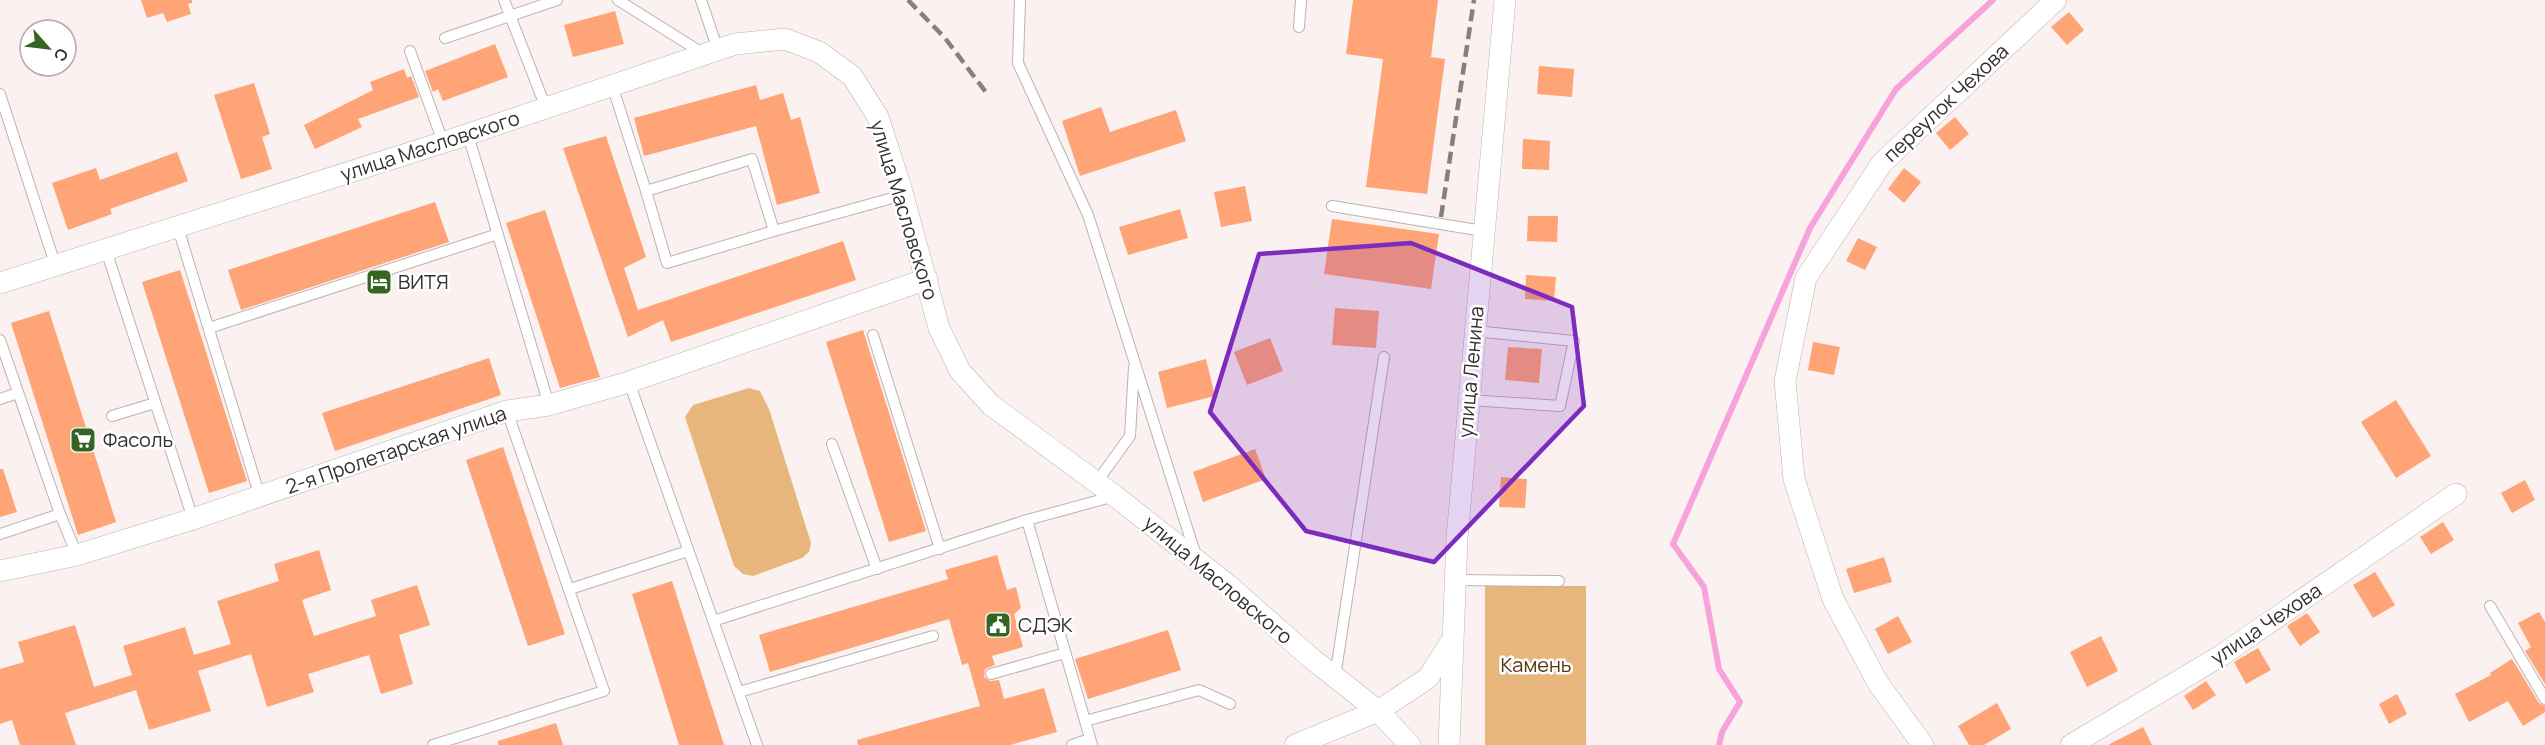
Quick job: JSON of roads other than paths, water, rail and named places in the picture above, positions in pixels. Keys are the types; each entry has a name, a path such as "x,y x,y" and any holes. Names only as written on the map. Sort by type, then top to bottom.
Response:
{"street":[{"name":"улица Ленина","path":"1449,745 1455,580 1483,231 1505,0"},
{"name":"переулок Чехова","path":"1923,745 1878,683 1833,598 1794,479 1785,381 1806,278 1882,163 2056,0"},
{"name":"улица Масловского","path":"0,283 468,135 735,44 785,39 819,52 852,76 878,117 903,195 939,328 960,371 991,405 1115,496 1198,562 1378,711 1410,745"},
{"name":"2-я Пролетарская улица","path":"0,571 78,555 193,519 507,411 549,405 629,382 927,279"},
{"name":"улица Чехова","path":"2072,745 2222,655 2456,494"},
{"path":"1295,745 1378,711 1428,678 1452,640"}],"lane":[{"path":"504,0 546,108"},
{"path":"445,39 557,0"},
{"path":"618,0 711,52"},
{"path":"700,0 711,52"},
{"path":"1020,0 1018,63 1088,215 1198,562"},
{"path":"1299,27 1301,0"},
{"path":"410,51 443,142"},
{"path":"612,85 667,263 903,195"},
{"path":"0,94 56,264"},
{"path":"468,135 549,405"},
{"path":"646,191 752,159 774,231"},
{"path":"1332,206 1483,231"},
{"path":"179,231 260,497"},
{"path":"209,328 498,234"},
{"path":"106,250 193,519"},
{"path":"1469,400 1560,406 1574,341 1475,332"},
{"path":"873,335 940,549"},
{"path":"0,340 60,514 78,555"},
{"path":"1335,677 1384,357"},
{"path":"1096,483 1130,436 1134,361"},
{"path":"629,382 757,745"},
{"path":"0,399 18,393"},
{"path":"112,416 155,403"},
{"path":"433,745 604,692 507,411"},
{"path":"832,444 877,569"},
{"path":"713,621 1026,520 1115,496"},
{"path":"0,534 60,514"},
{"path":"1026,520 1091,742 1072,745"},
{"path":"570,589 688,551"},
{"path":"1455,580 1559,581"},
{"path":"2490,606 2545,699"},
{"path":"739,692 933,636"},
{"path":"992,674 1065,653"},
{"path":"1084,721 1198,690 1230,704"}],"waterway":[{"path":"1719,745 1722,732 1740,702 1719,669 1704,587 1673,544 1810,228 1896,89 1993,0"}],"railway":[{"path":"908,0 945,38 988,95"},
{"path":"1441,217 1474,0"}],"place":[{"name":"ВИТЯ","path":"379,282"},
{"name":"Фасоль","path":"83,440"},
{"name":"СДЭК","path":"998,625"}],"park label":[{"name":"Камень","path":"1536,665"}]}
